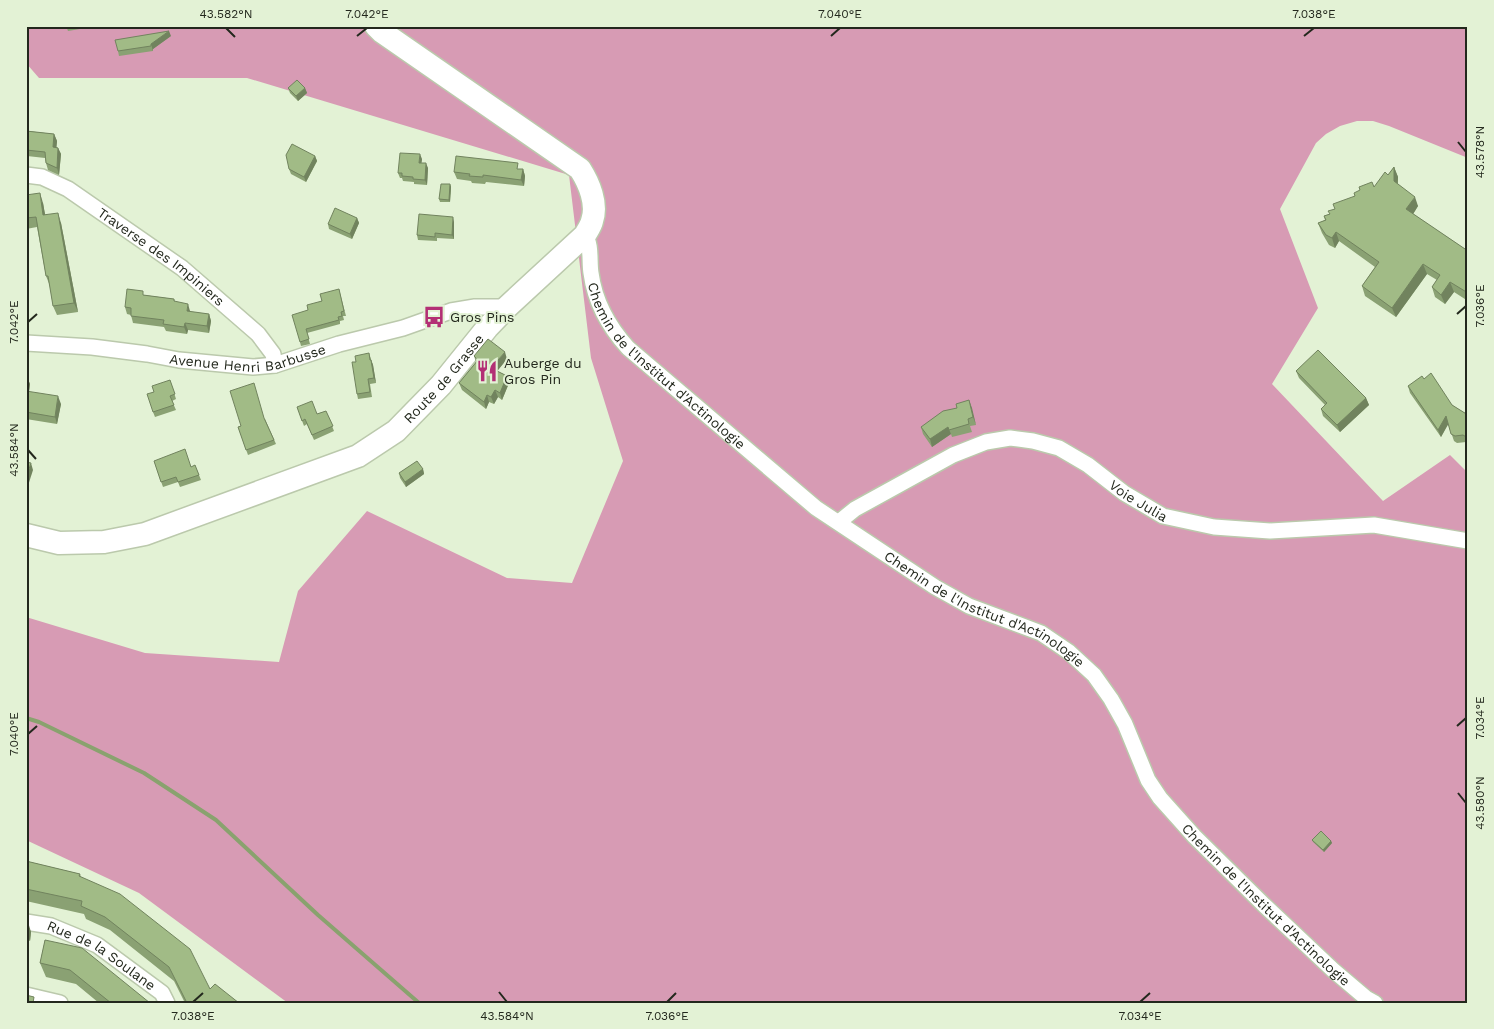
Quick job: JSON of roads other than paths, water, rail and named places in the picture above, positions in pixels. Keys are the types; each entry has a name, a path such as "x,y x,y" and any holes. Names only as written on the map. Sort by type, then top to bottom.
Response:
{"main road":[{"name":"Route de Grasse","path":"26,535 59,542 104,542 145,534 358,456 396,431 441,385 487,328 507,307 585,235 593,220 594,209 591,192 580,169 390,38 376,26"}],"street":[{"name":"Traverse des Impiniers","path":"26,175 42,177 68,189 182,268 258,334 273,354 275,364"},
{"name":"Chemin de l'Institut d'Actinologie","path":"585,235 589,243 590,272 595,295 606,319 616,335 628,348 809,504 935,587 969,606 1041,633 1069,652 1094,675 1111,699 1125,724 1148,780 1160,798 1194,836 1271,911 1333,970 1366,998 1375,1003"},
{"name":"Avenue Henri Barbusse","path":"26,344 92,347 253,367 275,364 463,309 507,307"},
{"path":"463,309 473,314 487,328"},
{"name":"Voie Julia","path":"839,522 855,509 952,455 986,442 1010,438 1033,441 1059,448 1088,465 1124,493 1163,516 1189,522 1214,527 1270,531 1374,525 1468,541"},
{"name":"Rue de la Soulane","path":"26,922 51,926 97,945 162,993 167,1003"},
{"path":"26,995 60,1003"}],"waterway":[{"path":"26,718 39,722 144,773 216,820 318,915 419,1003"}],"place":[{"name":"Gros Pins","path":"434,317"},
{"name":"Auberge du Gros Pin","path":"487,371"}]}
